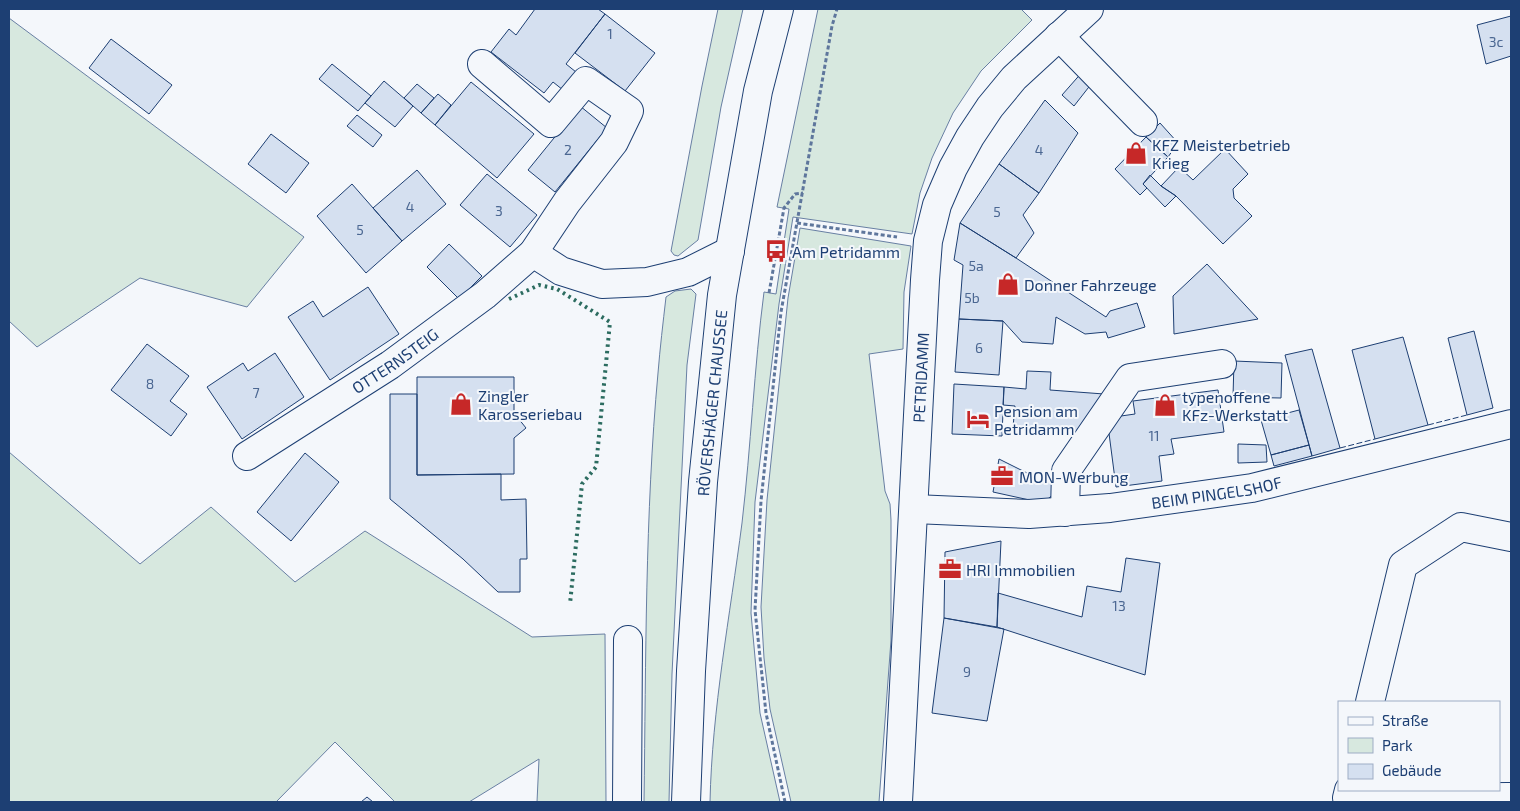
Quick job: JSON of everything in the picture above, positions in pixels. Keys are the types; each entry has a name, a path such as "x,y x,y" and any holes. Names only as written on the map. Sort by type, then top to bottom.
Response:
{"street":[{"name":"RÖVERSHÄGER CHAUSSEE","path":"686,802 691,671 703,482 722,294 758,91 779,9"},
{"name":"PETRIDAMM","path":"898,802 928,241 937,205 954,168 990,106 1014,78 1089,9"},
{"path":"1059,36 1143,122"},
{"name":"OTTERNSTEIG","path":"247,456 390,365 485,295 533,253 567,202 614,142 629,111 586,81 551,123 482,64"},
{"path":"533,253 561,271 602,284 647,282 688,272 730,251"},
{"path":"1065,512 1066,471 1130,378 1222,364"},
{"name":"BEIM PINGELSHOF","path":"914,509 1029,514 1140,504 1252,488 1511,424"},
{"path":"1370,701 1403,565 1461,527 1511,536"},
{"path":"627,802 628,640"},
{"path":"1349,791 1347,798 1511,797"}],"path":[{"path":"785,802 766,713 755,610 761,501 782,312 796,223 832,26 837,9"},
{"path":"769,293 784,208 795,194 803,193"},
{"path":"796,223 928,241"}],"green space":[{"path":"718,9 743,9 721,107 698,240 678,256 674,255 671,251"},
{"path":"818,9 1021,9 1032,20 981,71 953,113 932,158 920,193 912,234 793,217 779,304 755,502 751,613 760,713 780,802 710,802 714,732 742,523 764,292 776,294 789,209 777,207"},
{"path":"9,18 304,237 247,307 140,278 37,347 9,321"},
{"path":"800,228 911,246 904,292 903,349 869,354 885,491 890,504 891,520 891,640 879,802 791,802 770,709 761,607 767,500 788,298"},
{"path":"691,289 696,294 687,365 672,674 669,802 644,802 648,533 659,364 666,297 675,291"},
{"path":"9,452 140,564 211,507 295,582 365,531 532,637 605,634 606,802 537,802 539,759 469,802 395,802 335,742 276,802 9,802"}],"building":[{"path":"535,9 598,9 605,14 566,64 576,72 563,90 553,82 544,93 491,52 509,29 516,35"},
{"path":"605,14 655,53 625,91 575,53"},
{"path":"1511,16 1511,56 1486,64 1477,25"},
{"path":"111,39 172,85 149,114 89,68"},
{"path":"332,64 371,96 358,111 319,79"},
{"path":"1084,70 1092,83 1074,106 1062,95"},
{"path":"384,81 413,106 395,127 365,103"},
{"path":"471,82 534,134 497,178 435,125"},
{"path":"417,84 434,98 421,113 404,98"},
{"path":"438,94 451,105 435,125 421,113"},
{"path":"1045,100 1078,133 1039,193 999,164"},
{"path":"580,106 607,128 555,192 528,170"},
{"path":"357,115 382,135 373,147 347,126"},
{"path":"1160,123 1178,143 1168,157 1146,137"},
{"path":"271,134 309,163 286,193 248,164"},
{"path":"1146,137 1168,157 1143,184 1147,188 1140,195 1115,169"},
{"path":"1225,149 1248,174 1233,189 1234,198 1252,216 1223,244 1176,196 1161,186 1179,167 1193,180"},
{"path":"999,164 1039,193 1023,215 1034,233 1016,258 960,223"},
{"path":"417,170 446,204 402,241 373,208"},
{"path":"487,174 537,215 510,247 460,205"},
{"path":"1150,175 1161,186 1176,196 1165,207 1143,184"},
{"path":"352,184 402,241 366,273 317,216"},
{"name":"Donner Fahrzeuge","path":"960,223 1106,317 1110,311 1137,303 1145,327 1108,338 1106,332 1085,334 1056,317 1053,344 1022,342 1003,321 959,319 963,265 954,260"},
{"path":"449,244 482,276 459,299 427,267"},
{"path":"1207,264 1258,319 1174,334 1173,296"},
{"path":"368,287 399,334 330,380 288,317 313,301 323,317"},
{"path":"959,319 1003,321 999,375 955,372"},
{"path":"1474,331 1493,408 1467,415 1448,338"},
{"path":"1403,337 1428,425 1375,439 1352,350"},
{"path":"147,344 189,376 170,401 187,414 171,436 111,390"},
{"path":"1312,349 1340,448 1312,456 1285,355"},
{"path":"275,353 304,397 242,439 207,387 243,363 248,371"},
{"path":"1234,361 1282,363 1281,398 1233,397"},
{"path":"1027,371 1051,372 1050,390 1104,394 1082,432 1013,427 1015,406 1003,405 1004,387 1026,389"},
{"path":"417,377 514,377 514,413 526,428 514,438 514,474 417,475"},
{"name":"Pension am Petridamm","path":"954,384 1004,387 1002,436 952,434"},
{"path":"1218,390 1224,432 1171,439 1174,454 1159,456 1162,481 1116,487 1107,418 1135,414 1133,401"},
{"path":"390,394 417,394 417,475 501,474 501,500 526,499 527,559 520,559 520,592 498,592 463,559 390,499"},
{"path":"1299,410 1309,445 1271,455 1261,420"},
{"path":"1238,444 1266,445 1267,462 1238,463"},
{"path":"1309,445 1312,456 1274,466 1271,455"},
{"path":"305,453 339,482 291,541 257,512"},
{"path":"999,459 1027,473 1041,484 1046,478 1051,482 1055,493 1043,503 993,492"},
{"path":"1001,541 997,627 944,618 945,552"},
{"path":"1126,558 1160,563 1145,675 997,627 998,593 1082,617 1087,586 1121,592"},
{"path":"944,618 1004,629 987,721 932,713"},
{"path":"367,797 373,802 361,802"}],"hedge":[{"path":"509,299 539,285 557,289 610,322 596,467 582,484 570,604"}],"fence":[{"path":"1428,425 1467,415"},
{"path":"1340,448 1375,439"}],"place":[{"name":"KFZ Meisterbetrieb Krieg","path":"1136,153"},
{"name":"Am Petridamm","path":"776,251"},
{"name":"Donner Fahrzeuge","path":"1008,284"},
{"name":"Zingler Karosseriebau","path":"461,404"},
{"name":"typenoffene KFz-Werkstatt","path":"1165,405"},
{"name":"Pension am Petridamm","path":"978,419"},
{"name":"MON-Werbung","path":"1002,476"},
{"name":"HRI Immobilien","path":"950,569"}]}
